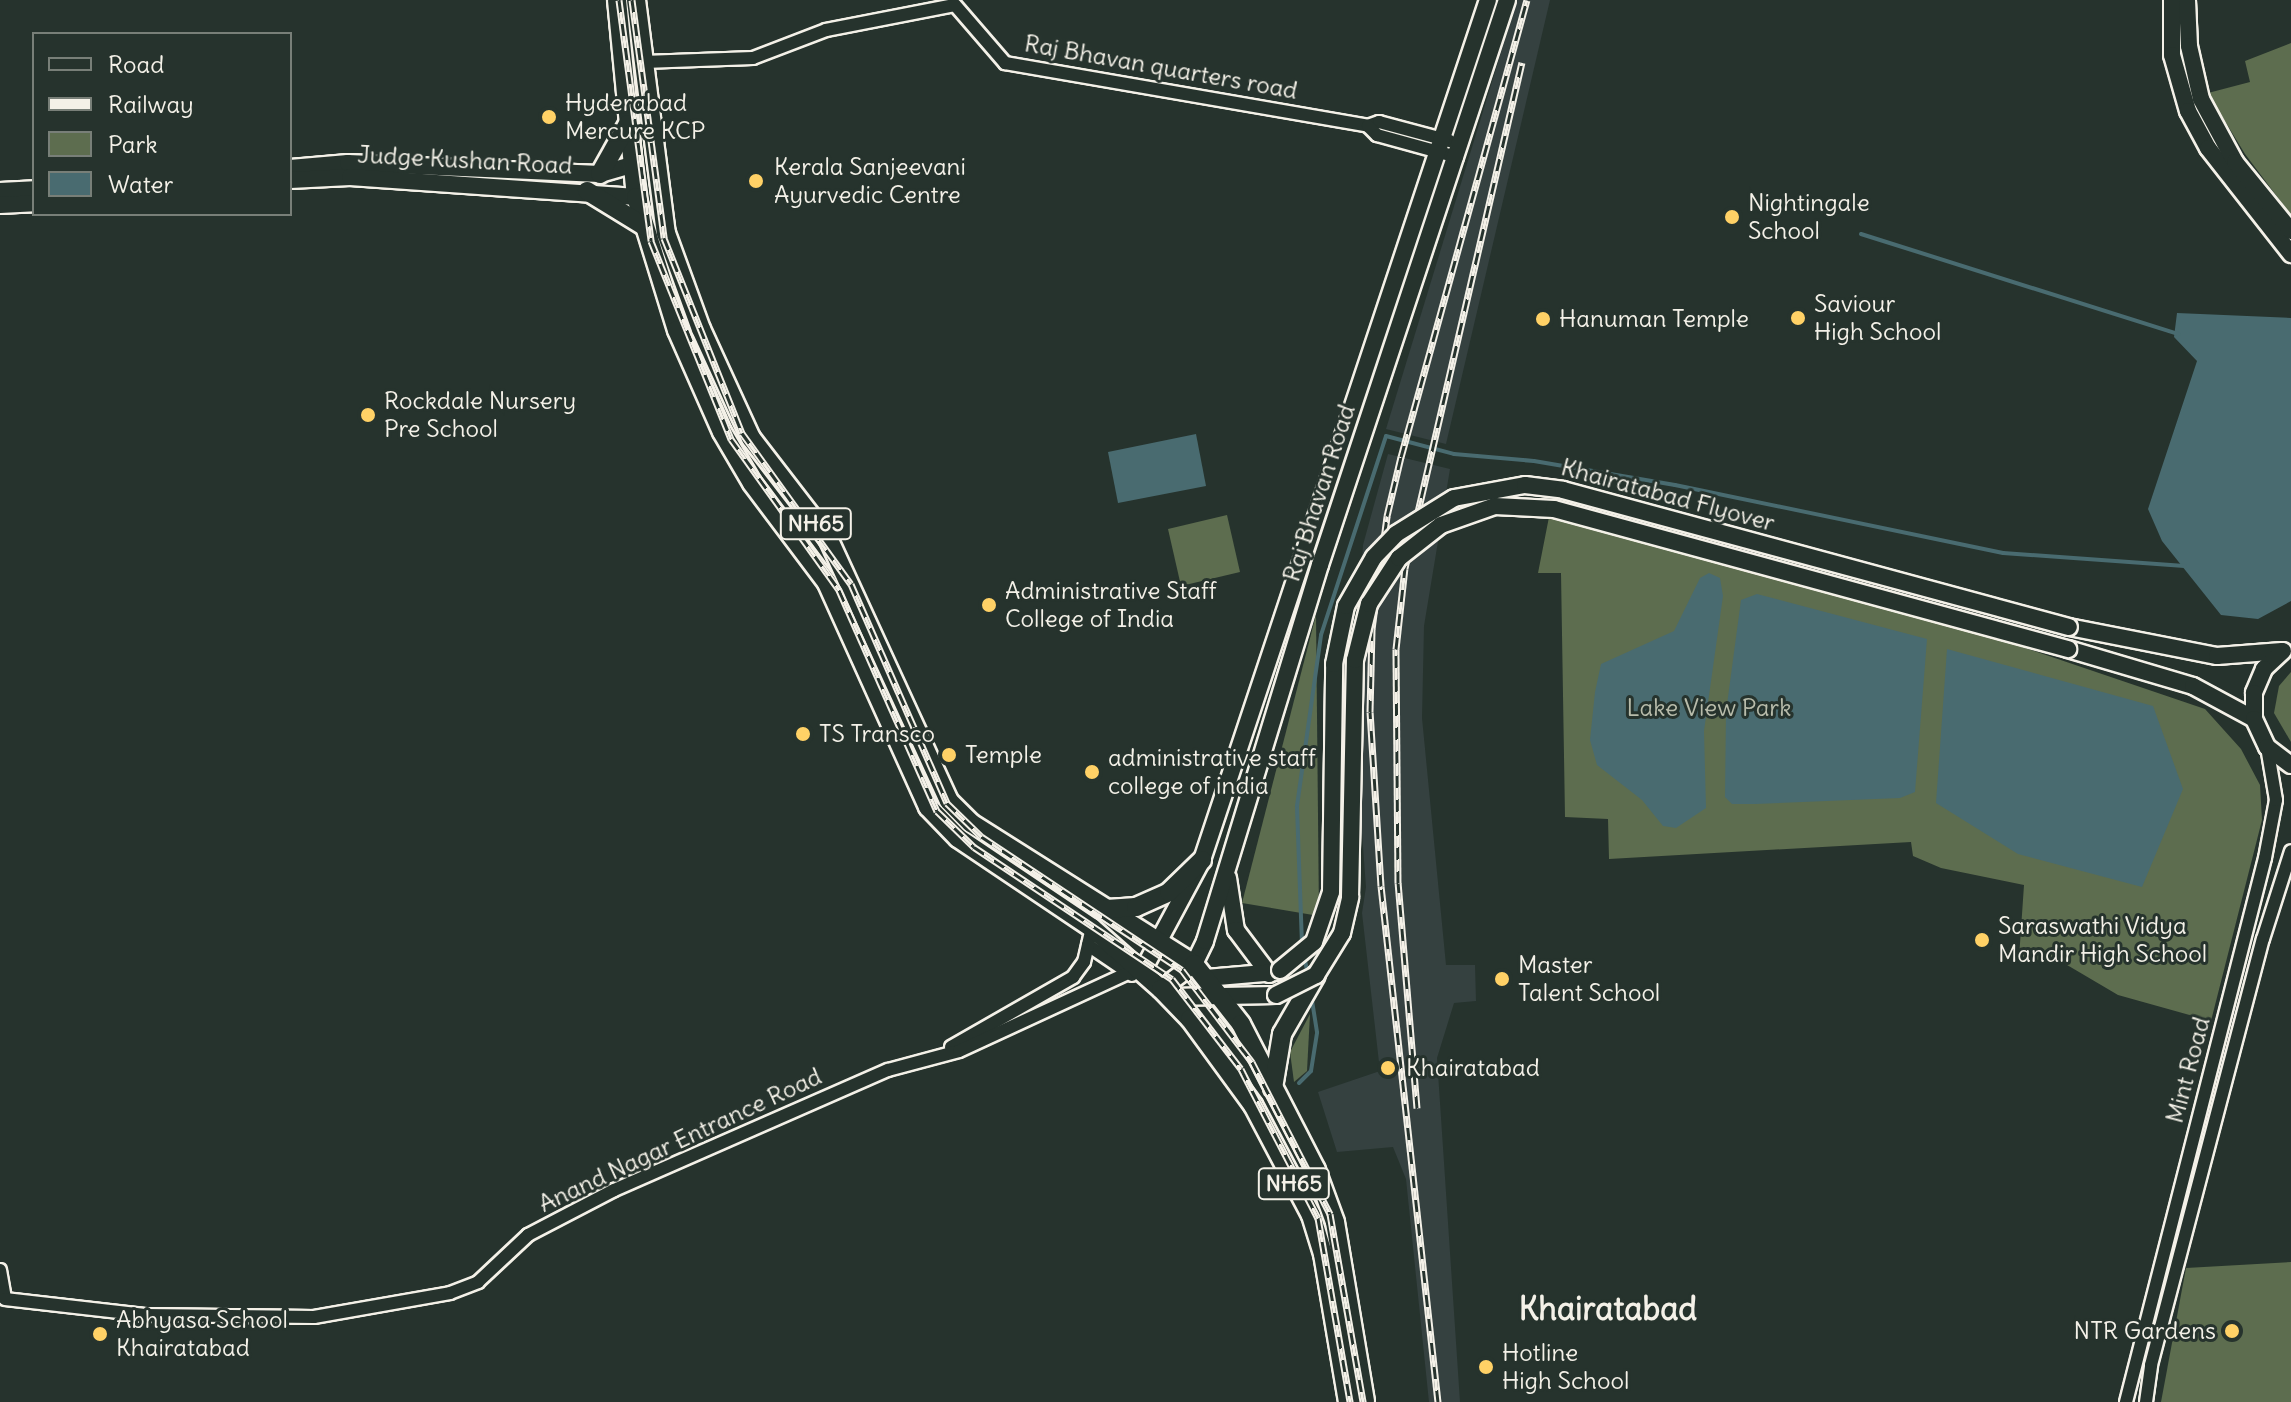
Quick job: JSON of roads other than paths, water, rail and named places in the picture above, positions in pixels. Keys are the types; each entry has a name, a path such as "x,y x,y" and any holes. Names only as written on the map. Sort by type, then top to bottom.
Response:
{"highway":[{"name":"NH65","path":"617,0 630,119 617,170 636,197 677,330 722,432 752,483 827,583 928,807 958,838 1165,993 1209,1044 1253,1105 1311,1215 1323,1254 1348,1402"},
{"name":"NH65","path":"636,0 652,153 666,233 701,329 741,416 767,460 828,538 949,801 971,823 1162,942 1200,971"},
{"path":"617,170 630,119"},
{"path":"587,191 644,226"},
{"path":"722,432 741,416"},
{"path":"1107,909 1136,907 1169,892 1202,860"},
{"path":"1200,971 1222,999"},
{"path":"1272,1091 1282,1034 1316,975"},
{"name":"NH65","path":"1222,999 1241,1024 1272,1091 1316,1170 1335,1222 1365,1402"}],"main road":[{"name":"Raj Bhavan Road","path":"1200,971 1227,869 1451,148 1488,0"},
{"name":"Raj Bhavan Road","path":"1135,972 1162,942 1202,860 1451,148 1507,0"},
{"path":"2172,0 2172,55 2188,111 2208,148 2291,254"},
{"path":"2187,0 2189,46 2201,99 2235,162 2291,231"},
{"name":"Judge Kushan Road","path":"292,168 348,163 617,170"},
{"path":"616,192 622,181 617,170"},
{"name":"Judge Kushan Road","path":"292,180 350,177 616,192 636,197"},
{"path":"0,191 32,189"},
{"path":"0,205 32,203"},
{"name":"Khairatabad Flyover","path":"1275,972 1314,942 1331,892 1334,664 1346,606 1374,557 1396,534 1454,498 1525,485 1563,490 2069,627 2217,656 2287,649"},
{"name":"Khairatabad Flyover","path":"1316,975 1342,933 1350,897 1358,639 1369,604 1399,558 1441,525 1495,506 1554,509 2068,649 2193,686 2254,719"},
{"path":"2287,649 2259,681 2254,719 2267,747 2291,765"},
{"path":"1227,869 1236,930 1275,972"},
{"path":"1165,993 1200,971 1275,972"},
{"path":"1165,993 1222,999 1276,995 1316,975"}],"street":[{"name":"Raj Bhavan quarters road","path":"644,62 753,58 826,30 955,5 1005,63 1368,126 1377,135 1451,148"},
{"name":"Mint Road","path":"2126,1402 2265,858 2276,800 2267,747"},
{"name":"Mint Road","path":"2146,1402 2151,1365 2284,864 2291,851"},
{"path":"2265,858 2284,864"},
{"path":"942,1053 1073,977 1090,937"},
{"path":"942,1053 959,1051 1135,972 1209,1044"},
{"name":"Anand Nagar Entrance Road","path":"0,1270 5,1299 145,1315 314,1317 415,1301 478,1282 528,1235 614,1190 888,1070 942,1053"}],"water":[{"path":"2177,313 2291,318 2291,601 2258,619 2221,615 2162,541 2148,509 2197,361 2174,337"},
{"path":"1196,434 1206,486 1118,503 1108,452"},
{"path":"1709,573 1720,578 1723,596 1704,731 1706,808 1676,828 1663,826 1642,800 1597,765 1590,740 1595,692 1601,664 1674,631 1700,578"},
{"path":"1757,594 1927,639 1915,792 1900,798 1755,804 1732,804 1725,797 1726,712 1741,600"},
{"path":"1947,649 2153,706 2183,789 2142,887 2018,854 1936,803"}],"waterway":[{"path":"1861,234 2179,334"},
{"path":"1302,944 1297,806 1321,635 1386,436 1454,454 1534,461 1675,485 2003,553 2185,566"},
{"path":"1304,956 1308,975"},
{"path":"1299,1083 1311,1071 1317,1032 1311,995"}],"railway":[{"path":"619,0 651,241 731,439 839,590 937,811 974,847 1172,979 1241,1069 1318,1218 1350,1402"},
{"path":"632,0 664,238 742,433 851,584 947,803 982,837 1182,970 1252,1062 1330,1214 1363,1402"},
{"path":"1438,1402 1381,886 1370,712 1372,629 1387,516 1401,457 1527,0"},
{"path":"1417,1108 1398,883 1396,649 1405,568 1522,62"}],"place":[{"name":"Hyderabad Mercure KCP","path":"549,117"},
{"name":"Kerala Sanjeevani Ayurvedic Centre","path":"756,181"},
{"name":"Nightingale School","path":"1732,217"},
{"name":"Saviour High School","path":"1798,318"},
{"name":"Hanuman Temple","path":"1543,319"},
{"name":"Rockdale Nursery Pre School","path":"368,415"},
{"name":"Administrative Staff College of India","path":"989,605"},
{"name":"TS Transco","path":"803,734"},
{"name":"Temple","path":"949,755"},
{"name":"administrative staff college of india","path":"1092,772"},
{"name":"Saraswathi Vidya Mandir High School","path":"1982,940"},
{"name":"Master Talent School","path":"1502,979"},
{"name":"Khairatabad","path":"1388,1068"},
{"name":"NTR Gardens","path":"2232,1331"},
{"name":"Abhyasa School Khairatabad","path":"100,1334"},
{"name":"Hotline High School","path":"1486,1367"}],"district":[{"name":"Khairatabad","path":"1608,1309"}],"park label":[{"name":"Lake View Park","path":"1709,708"}]}
